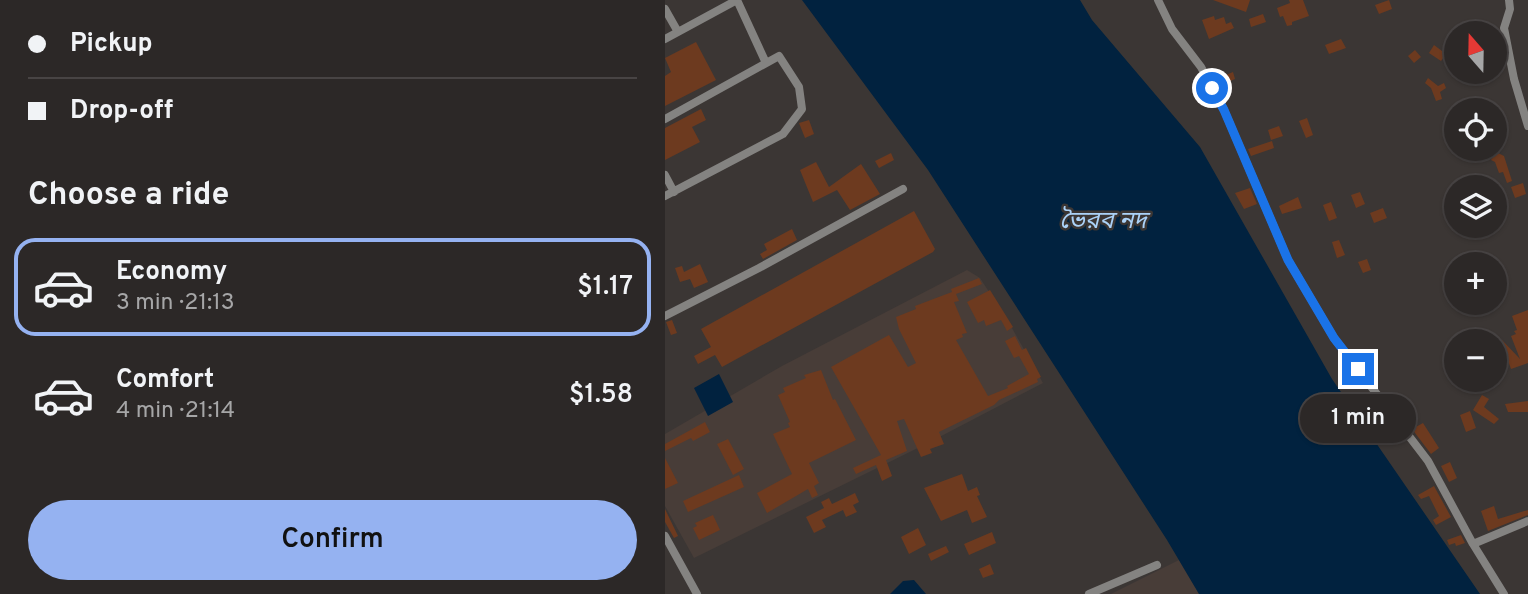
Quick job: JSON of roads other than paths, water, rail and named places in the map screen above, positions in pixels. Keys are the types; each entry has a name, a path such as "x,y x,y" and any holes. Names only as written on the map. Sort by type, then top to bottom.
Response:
{"street":[{"path":"665,39 737,0 766,63"},
{"path":"1158,0 1172,29 1201,67 1224,110 1288,260 1334,338 1428,461 1473,544 1504,594"},
{"path":"1509,0 1510,9 1504,28 1514,79 1528,126"},
{"path":"665,9 678,32"},
{"path":"665,119 779,56 799,88 802,109 783,134 665,196"},
{"path":"665,175 674,192"},
{"path":"665,316 903,190"},
{"path":"1473,544 1528,522"},
{"path":"665,536 697,594"},
{"path":"1091,594 1157,565 1091,594"}],"water":[{"name":"ভৈরব নদ","path":"802,0 1080,0 1092,20 1200,147 1332,379 1480,594 1199,594 1167,540 928,170"},
{"path":"719,374 733,402 708,416 694,388"},
{"path":"914,580 926,594 890,594 903,581"}]}
